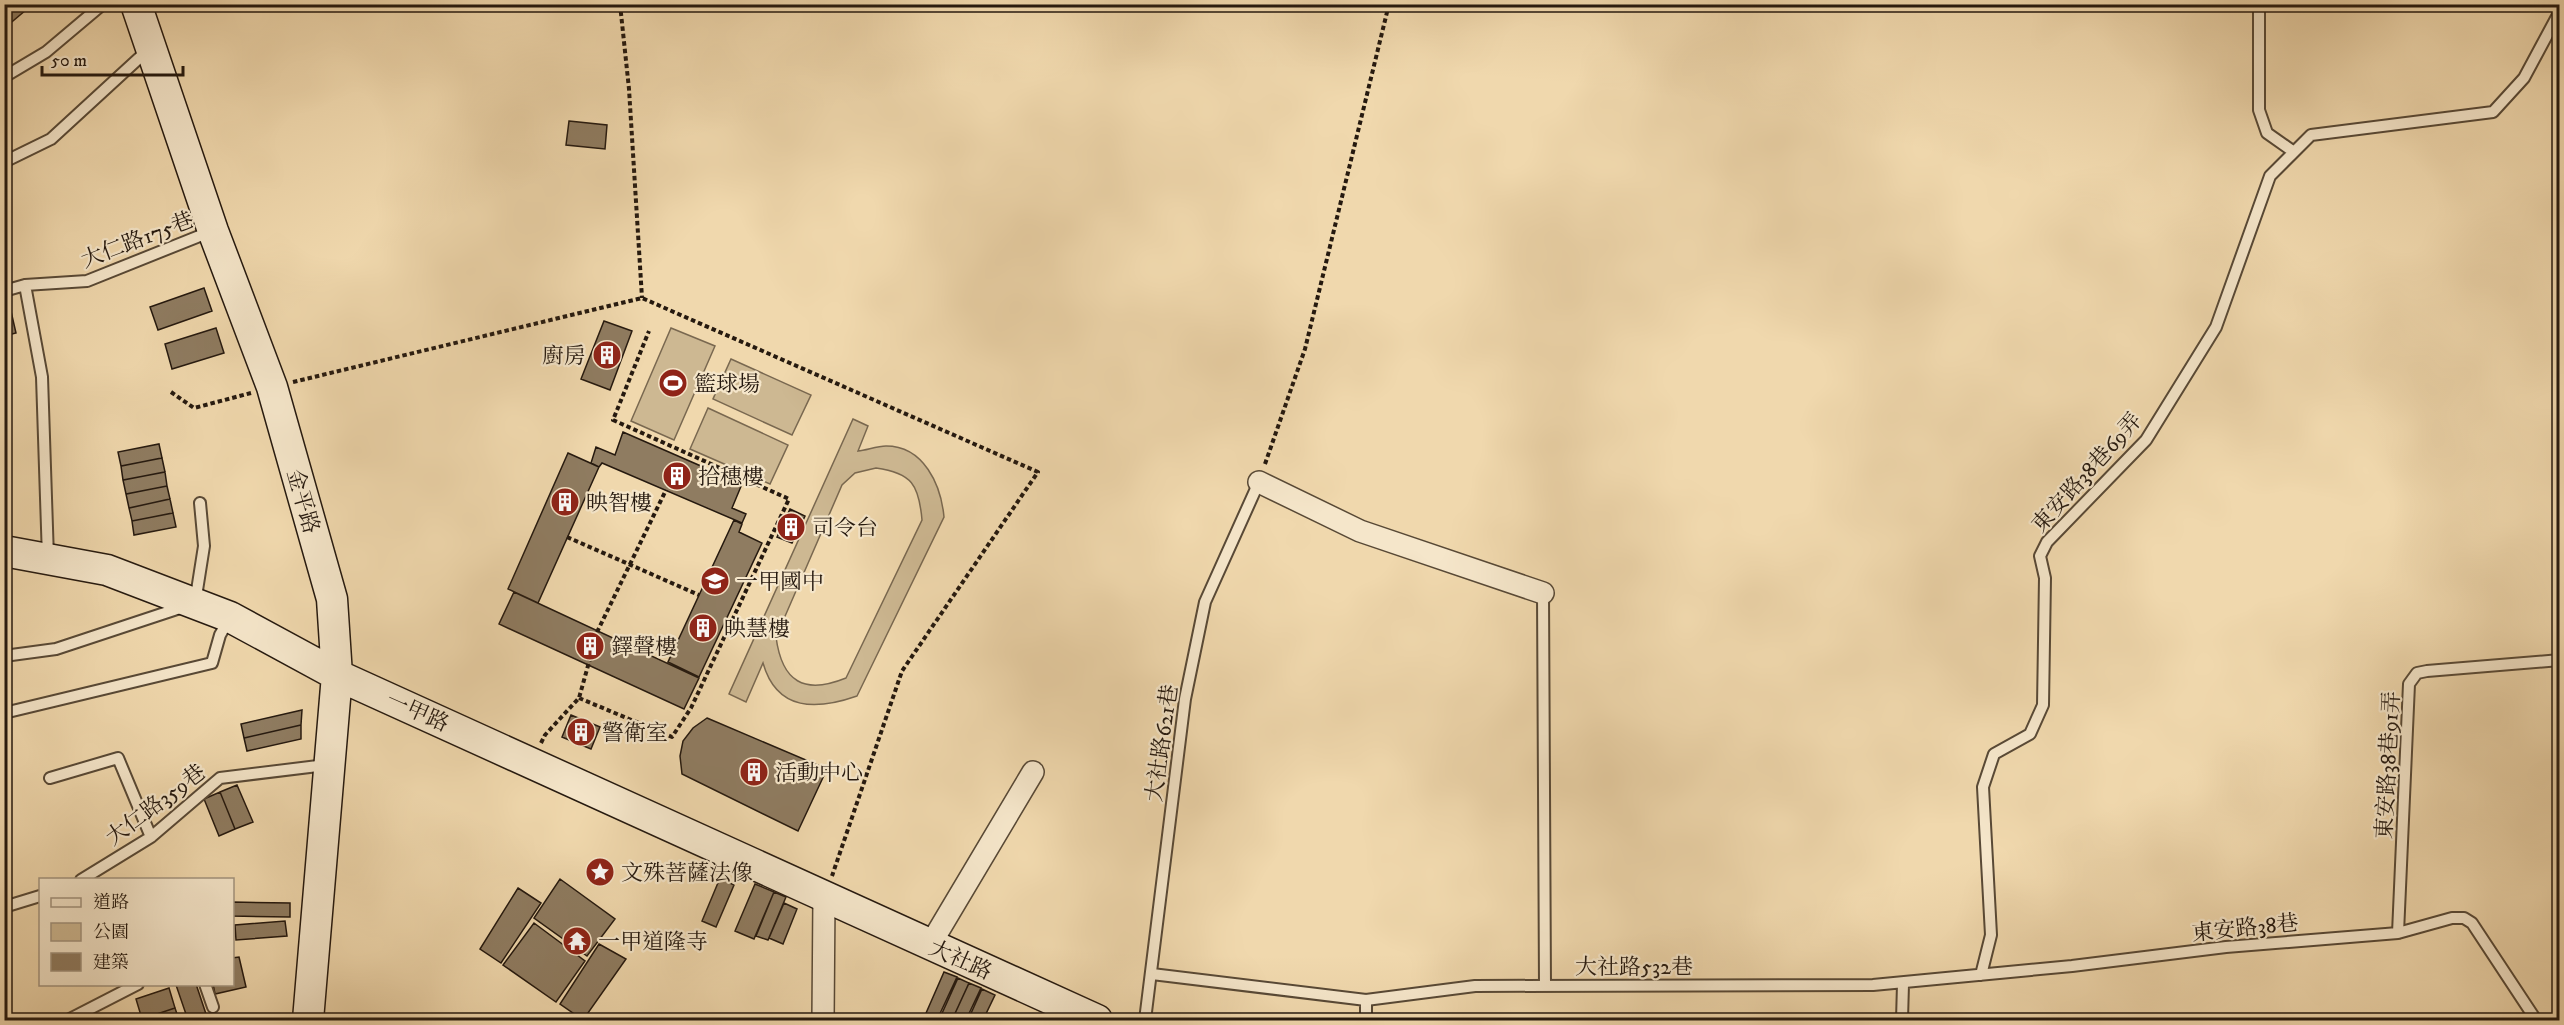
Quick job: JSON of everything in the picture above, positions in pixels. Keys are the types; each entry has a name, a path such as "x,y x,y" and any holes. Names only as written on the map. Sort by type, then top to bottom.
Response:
{"street":[{"name":"金平路","path":"136,4 213,231 272,387 332,599 337,675 308,1020"},
{"path":"1259,482 1360,531 1543,593"},
{"name":"一甲路","path":"4,551 107,570 230,617 337,675 824,897"},
{"path":"930,945 1033,772"},
{"path":"823,1020 824,897"},
{"name":"大社路","path":"824,897 1097,1020"}],"lane":[{"path":"4,77 46,52 103,4"},
{"path":"2259,4 2259,110 2267,133 2294,152"},
{"name":"東安路38巷69弄","path":"1981,975 1991,935 1983,788 1994,754 2030,734 2043,705 2045,578 2040,556 2047,542 2146,440 2216,327 2270,176 2311,135 2493,112 2524,78 2559,11"},
{"path":"4,162 51,139 152,47"},
{"name":"大仁路175巷","path":"4,291 25,285 87,281 213,231"},
{"path":"25,285 42,377 48,558"},
{"name":"大社路621巷","path":"1145,1020 1185,699 1205,602 1259,482"},
{"path":"4,656 56,649 195,603 204,546 200,503"},
{"path":"1543,593 1545,986"},
{"path":"4,713 212,663 220,635 230,617"},
{"name":"東安路38巷91弄","path":"2398,933 2409,684 2417,673 2427,671 2559,660"},
{"path":"50,778 118,758 152,837"},
{"name":"大仁路359巷","path":"83,878 152,837 220,778 329,765"},
{"path":"4,907 39,896"},
{"name":"東安路38巷","path":"1903,984 2226,947 2398,933 2452,918 2464,918 2472,923 2536,1020"},
{"name":"大社路532巷","path":"1152,974 1366,1000 1475,986 1903,984"},
{"path":"1902,1020 1903,984"},
{"path":"68,1020 134,986"},
{"path":"206,986 213,1007"},
{"path":"1366,1000 1366,1020"}],"path":[{"path":"620,4 629,89 642,298"},
{"path":"1259,482 1305,349 1389,4"},
{"path":"171,392 194,408 642,298 1038,472 902,671 824,897"},
{"path":"579,698 672,737 691,708 789,499 613,420 649,331"},
{"path":"532,762 545,735 579,698 598,630 666,490"},
{"path":"567,537 699,595"}],"green space":[{"name":"籃球場","path":"671,328 715,346 674,440 631,421"},
{"name":"籃球場","path":"731,359 811,395 792,435 713,399"},
{"name":"籃球場","path":"708,408 788,445 770,484 690,449"},
{"path":"853,419 868,426 858,451 886,446 899,448 920,460 934,480 944,517 857,696 842,701 813,705 788,699 769,679 763,663 746,702 729,694","holes":["876,468 906,477 916,489 922,520 846,678 818,685 798,681 784,665 776,637 842,485 855,473"]}],"building":[{"path":"4,4 33,4 7,26 4,23"},
{"path":"569,121 607,125 605,149 566,145"},
{"path":"204,288 212,311 158,330 150,307"},
{"path":"10,307 16,333 4,336 4,309"},
{"name":"廚房","path":"604,321 632,331 610,390 581,379"},
{"path":"216,328 224,353 172,369 165,344"},
{"name":"拾穗樓","path":"623,432 742,484 732,508 746,514 742,523 602,463 599,467 591,463 596,447 615,455"},
{"path":"159,444 162,458 121,466 118,452"},
{"name":"映智樓","path":"568,453 599,467 538,603 508,589"},
{"path":"162,458 165,472 123,480 121,466"},
{"path":"165,472 167,486 126,494 123,480"},
{"path":"167,486 170,499 129,508 126,494"},
{"path":"170,499 173,513 132,521 129,508"},
{"name":"司令台","path":"790,509 805,516 792,543 777,537"},
{"path":"173,513 176,527 134,535 132,521"},
{"name":"映慧樓","path":"734,520 742,524 739,532 762,543 699,677 668,662"},
{"name":"鐸聲樓","path":"514,592 699,678 684,709 499,624"},
{"path":"302,710 301,725 244,738 241,724"},
{"name":"警衛室","path":"571,715 600,727 591,749 562,737"},
{"name":"活動中心","path":"707,718 827,769 798,831 682,774 680,756 683,741 693,728"},
{"path":"301,725 301,739 247,751 244,738"},
{"path":"237,785 253,822 235,829 220,792"},
{"path":"220,792 235,829 219,836 204,799"},
{"path":"720,878 734,885 716,927 702,921"},
{"path":"560,879 615,919 587,956 534,918"},
{"path":"755,884 774,892 754,939 735,931"},
{"path":"518,888 541,903 501,963 480,949"},
{"path":"774,892 786,897 768,940 756,936"},
{"path":"234,902 290,903 290,917 234,916"},
{"path":"784,903 797,909 783,944 769,938"},
{"path":"285,921 287,936 236,940 235,925"},
{"path":"534,923 585,961 556,1002 503,965"},
{"path":"599,944 626,959 583,1020 560,1004"},
{"path":"239,957 246,987 215,994 213,986 234,986 234,958"},
{"path":"944,972 957,977 937,1020 923,1020"},
{"path":"958,978 969,983 952,1020 939,1020"},
{"path":"969,983 981,988 966,1020 952,1020"},
{"path":"176,986 197,986 207,1017 188,1020"},
{"path":"169,988 175,1008 142,1019 136,999"},
{"path":"982,989 995,995 983,1020 968,1020"},
{"path":"175,1008 179,1020 142,1019"}],"place":[{"name":"廚房","path":"607,355"},
{"name":"籃球場","path":"673,383"},
{"name":"拾穗樓","path":"677,476"},
{"name":"映智樓","path":"565,502"},
{"name":"司令台","path":"791,527"},
{"name":"一甲國中","path":"715,581"},
{"name":"映慧樓","path":"703,628"},
{"name":"鐸聲樓","path":"590,646"},
{"name":"警衛室","path":"581,732"},
{"name":"活動中心","path":"754,772"},
{"name":"文殊菩薩法像","path":"600,872"},
{"name":"一甲道隆寺","path":"577,941"}]}
